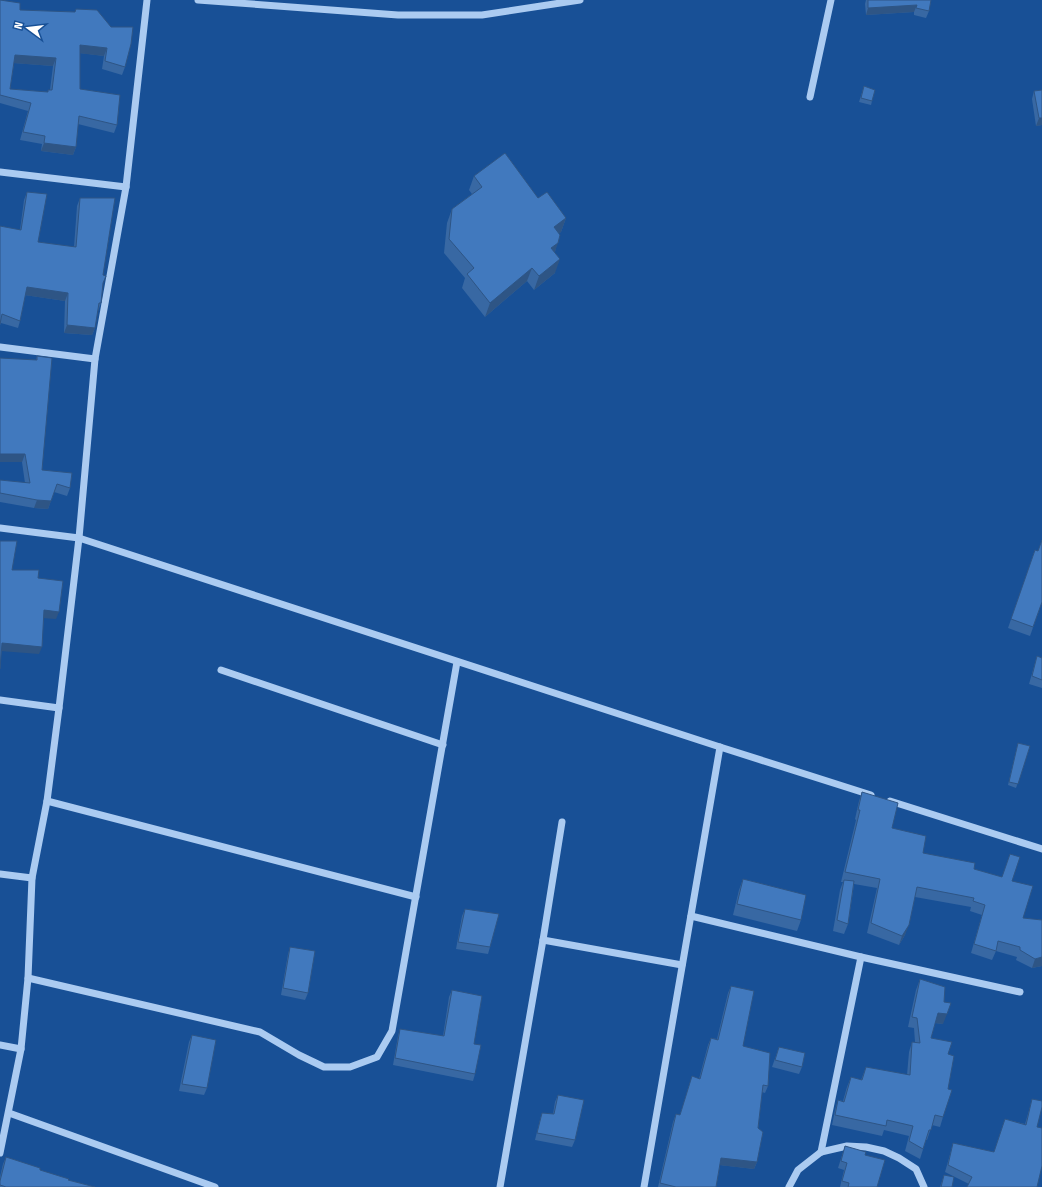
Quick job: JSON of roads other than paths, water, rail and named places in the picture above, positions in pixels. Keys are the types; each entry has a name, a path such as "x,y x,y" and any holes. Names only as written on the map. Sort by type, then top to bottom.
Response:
{"street":[{"path":"0,1153 22,1049 28,978 32,878 47,801 59,708 79,538 95,359 126,187 147,0"},
{"path":"198,0 398,15 482,15 580,0"},
{"path":"810,97 831,0"},
{"path":"0,172 126,187"},
{"path":"0,348 95,359"},
{"path":"0,528 79,538 457,662 877,797"},
{"path":"28,978 260,1032 324,1067 350,1067 377,1057 392,1031 457,662"},
{"path":"221,670 443,745"},
{"path":"0,700 59,708"},
{"path":"644,1187 720,747"},
{"path":"885,799 1042,849"},
{"path":"47,801 416,897"},
{"path":"500,1187 562,822"},
{"path":"0,874 32,878"},
{"path":"691,916 861,958 1020,992"},
{"path":"543,940 682,965"},
{"path":"821,1152 861,958"},
{"path":"0,1045 22,1049"},
{"path":"9,1113 215,1187"},
{"path":"789,1187 798,1170 821,1152 847,1146 884,1150 916,1169 924,1187"}]}
